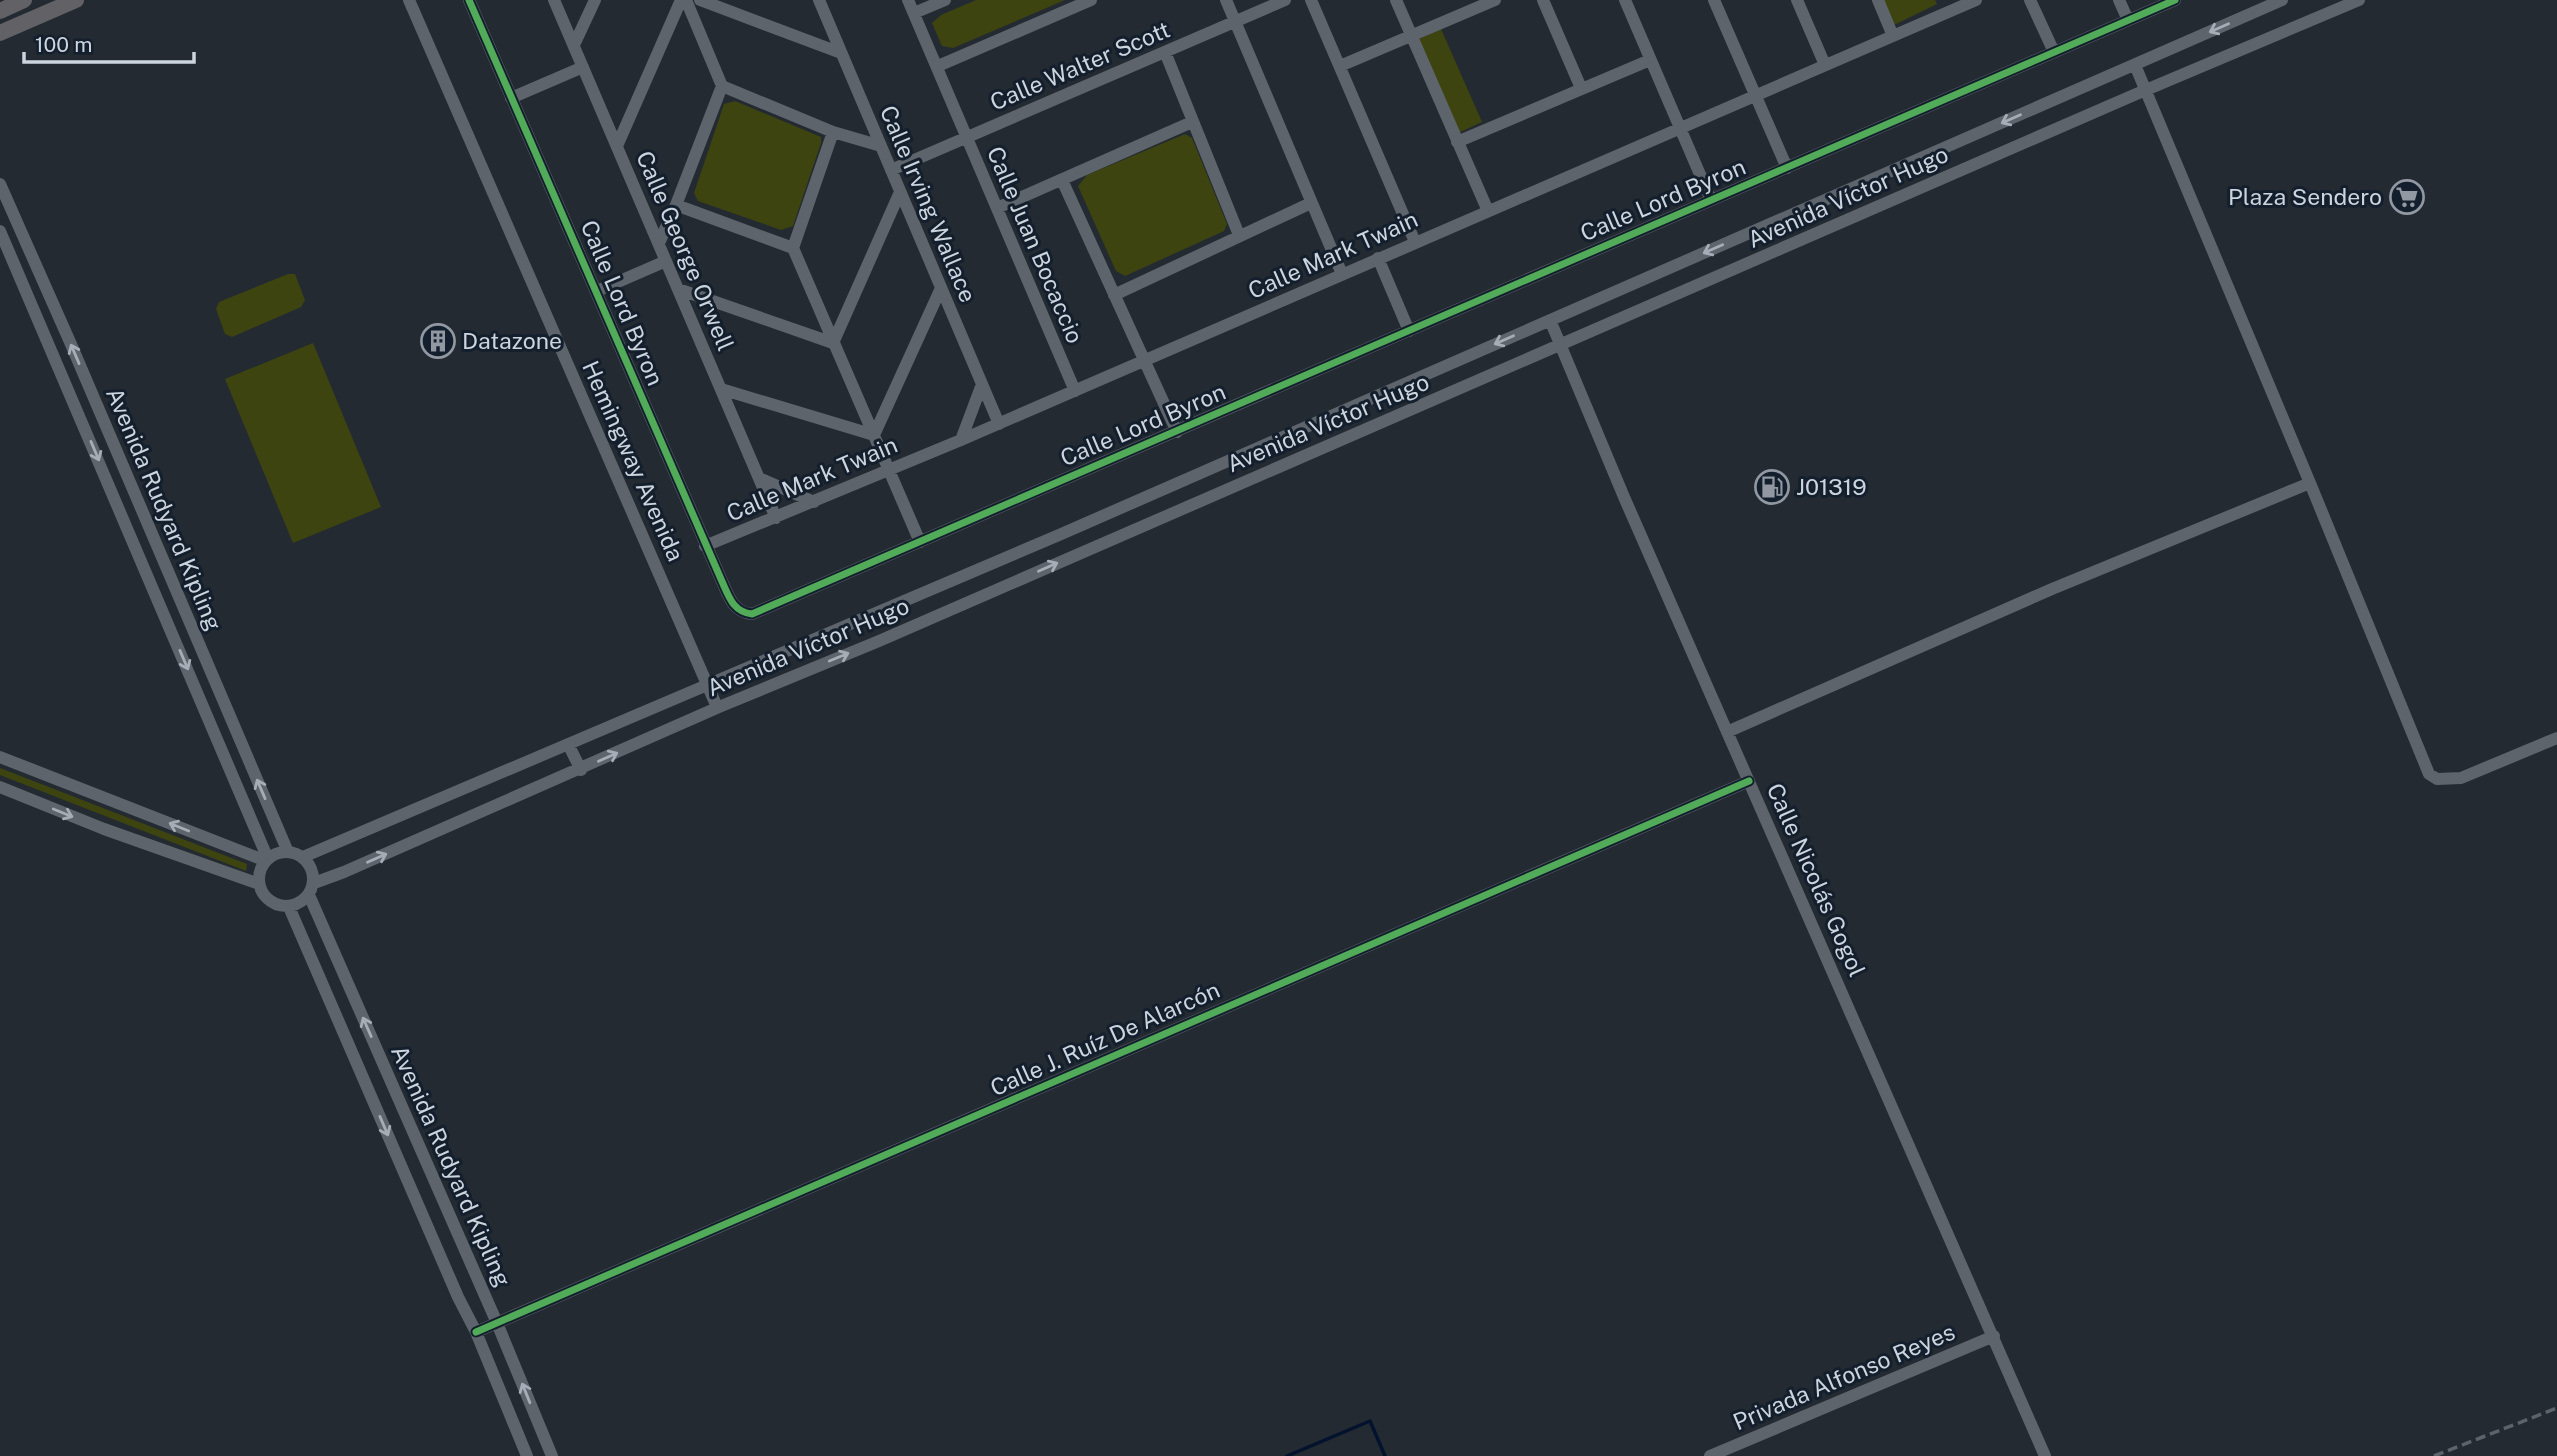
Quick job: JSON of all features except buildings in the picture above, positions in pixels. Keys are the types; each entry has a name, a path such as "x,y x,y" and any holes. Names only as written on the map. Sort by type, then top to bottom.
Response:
{"main road":[{"path":"0,11 24,0"},
{"path":"0,33 76,0"}],"street":[{"name":"Hemingway Avenida","path":"409,0 717,707"},
{"name":"Calle Lord Byron","path":"469,0 597,290 705,546 733,606 744,613 752,614 2175,0"},
{"name":"Calle George Orwell","path":"554,0 776,518"},
{"path":"574,45 594,0"},
{"path":"683,0 722,86 833,132 881,146"},
{"path":"617,146 683,0"},
{"path":"700,0 841,52"},
{"name":"Calle Irving Wallace","path":"818,0 999,424"},
{"name":"Calle Juan Bocaccio","path":"908,0 1075,391"},
{"path":"914,13 945,0"},
{"path":"938,66 1091,0"},
{"path":"1226,0 1342,274"},
{"name":"Calle Walter Scott","path":"891,170 1285,0"},
{"path":"1311,0 1415,242"},
{"path":"1396,0 1489,211"},
{"path":"1340,66 1495,0"},
{"path":"1543,0 1581,88"},
{"path":"1625,0 1711,200"},
{"path":"1714,0 1787,167"},
{"path":"1797,0 1825,65"},
{"path":"1878,0 1893,36"},
{"name":"Calle Mark Twain","path":"705,546 999,424 1893,36 1945,6 1976,0"},
{"path":"2030,0 2053,52"},
{"path":"2119,0 2128,20"},
{"name":"Avenida Víctor Hugo","path":"303,857 708,685 2282,0"},
{"name":"Avenida Víctor Hugo","path":"311,889 717,707 879,640 2359,0"},
{"path":"1165,52 1239,235"},
{"path":"1457,142 1650,60"},
{"path":"2136,65 2429,774 2437,779 2461,778 2557,738"},
{"path":"511,98 583,67"},
{"path":"659,243 722,86"},
{"path":"997,208 1192,122"},
{"path":"833,132 793,248 920,542"},
{"path":"1062,180 1177,432"},
{"name":"Avenida Rudyard Kipling","path":"0,184 288,852"},
{"path":"833,343 900,192"},
{"path":"1114,295 1311,203"},
{"path":"676,205 793,248"},
{"name":"Avenida Rudyard Kipling","path":"0,231 267,860"},
{"path":"1378,258 1409,331"},
{"path":"597,290 666,261"},
{"path":"874,435 941,288"},
{"path":"678,289 833,343"},
{"name":"Calle Nicolás Gogol","path":"1550,320 1727,732 2045,1456"},
{"path":"961,440 982,384"},
{"path":"721,389 874,435"},
{"path":"759,478 814,502"},
{"path":"1727,732 2052,589 2310,484"},
{"path":"568,744 581,770"},
{"path":"0,757 267,860"},
{"name":"Calle J. Ruíz De Alarcón","path":"477,1332 1749,781"},
{"path":"0,787 104,829 259,884"},
{"path":"281,852 303,857 312,869 311,889 297,905 274,904 267,899 259,884 259,876 267,860 281,852"},
{"name":"Avenida Rudyard Kipling","path":"311,889 552,1456"},
{"name":"Avenida Rudyard Kipling","path":"289,906 453,1284 477,1332 527,1456"},
{"name":"Privada Alfonso Reyes","path":"1710,1456 1994,1336"}],"green space":[{"path":"976,0 1065,0 953,48 942,46 932,23 941,15"},
{"path":"1883,0 1935,0 1937,4 1894,25"},
{"path":"1441,29 1482,122 1458,133 1417,40"},
{"path":"735,101 821,137 793,226 781,230 698,201 694,193 724,104"},
{"path":"1185,134 1192,138 1227,224 1224,231 1125,276 1116,271 1078,186 1087,175"},
{"path":"288,274 295,274 305,300 301,307 232,337 225,334 216,309 219,302"},
{"path":"313,343 381,507 293,543 225,379"},
{"path":"0,768 247,864 246,871 0,775"}],"waterway":[{"path":"1287,1456 1370,1421 1385,1456"}],"railway":[{"path":"2434,1456 2557,1408"}],"cycle path":[{"path":"469,0 726,591 737,608 752,614 2175,0"},
{"path":"476,1332 1749,781"}],"place":[{"name":"Plaza Sendero","path":"2407,197"},
{"name":"Datazone","path":"438,341"},
{"name":"J01319","path":"1772,487"}]}
